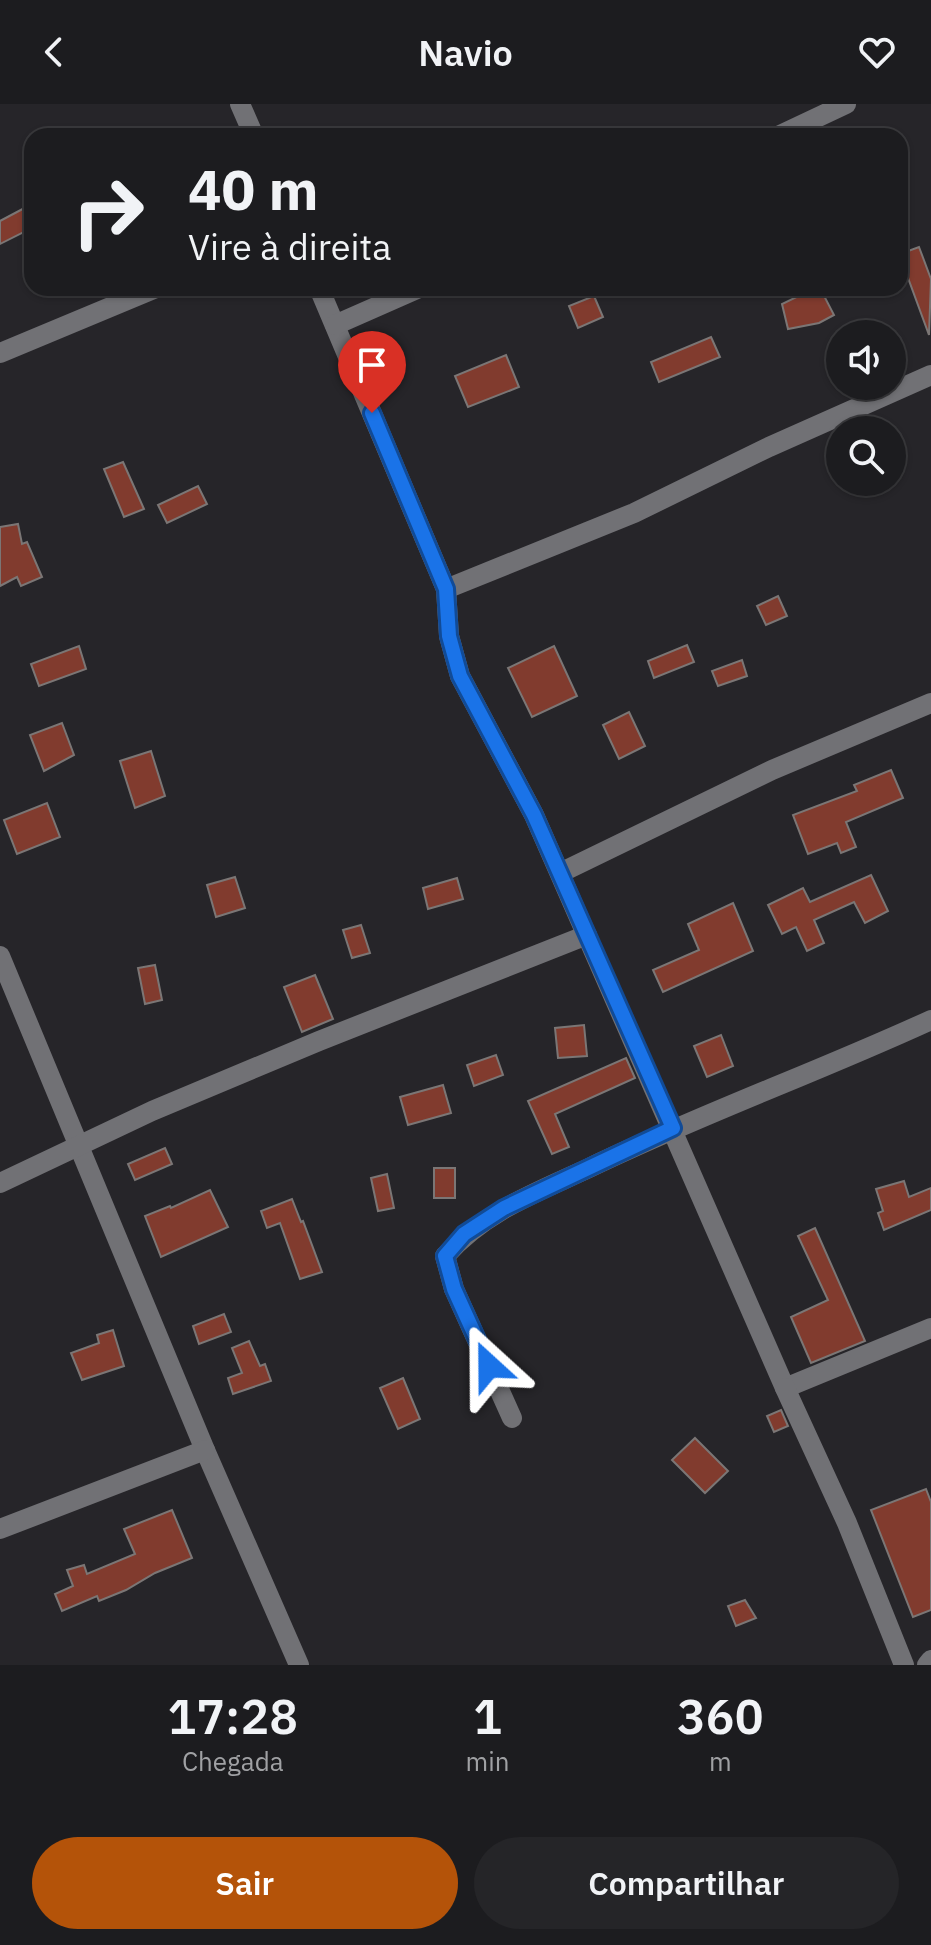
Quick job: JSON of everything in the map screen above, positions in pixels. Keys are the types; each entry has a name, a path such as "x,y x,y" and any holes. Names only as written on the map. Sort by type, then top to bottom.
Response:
{"street":[{"path":"240,104 250,128"},
{"path":"795,128 846,104"},
{"path":"0,353 137,296"},
{"path":"322,296 446,589 449,636 460,676 534,815 847,1523 904,1665"},
{"path":"335,325 401,296"},
{"path":"446,589 634,513 769,447 931,375"},
{"path":"560,873 772,770 931,703"},
{"path":"0,1183 152,1111 587,935"},
{"path":"0,956 205,1450 299,1665"},
{"path":"512,1418 454,1289 445,1256 464,1234 504,1208 673,1128 845,1060 931,1020"},
{"path":"785,1388 931,1328"},
{"path":"0,1529 205,1450"},
{"path":"927,1665 931,1660"}],"building":[{"path":"24,208 24,232 0,244 0,221"},
{"path":"919,247 931,279 929,335 908,278 908,251"},
{"path":"594,296 603,317 578,328 569,306"},
{"path":"798,296 824,296 834,315 819,323 788,329 782,304"},
{"path":"711,337 720,357 659,382 651,362"},
{"path":"506,355 519,387 468,407 455,376"},
{"path":"123,462 144,509 124,517 104,469"},
{"path":"198,486 207,504 167,523 158,505"},
{"path":"18,524 22,544 27,542 42,577 21,586 17,577 0,586 0,527"},
{"path":"778,596 787,616 766,625 757,606"},
{"path":"687,645 694,662 654,678 648,661"},
{"path":"79,646 86,669 39,686 31,664"},
{"path":"554,646 577,696 532,717 508,668"},
{"path":"742,660 747,676 718,686 712,671"},
{"path":"629,712 645,746 619,759 603,725"},
{"path":"62,723 74,755 44,771 30,735"},
{"path":"151,751 165,796 135,808 120,761"},
{"path":"891,770 903,798 846,822 856,847 841,853 837,843 808,854 793,815 857,791 854,785"},
{"path":"47,803 60,837 17,854 4,820"},
{"path":"871,875 888,911 865,923 854,902 814,920 824,943 807,951 796,927 782,934 768,905 803,888 810,902"},
{"path":"235,877 245,908 216,917 207,885"},
{"path":"457,878 463,899 428,909 423,888"},
{"path":"733,903 753,951 663,992 653,970 699,950 688,924"},
{"path":"361,925 370,953 352,958 343,930"},
{"path":"155,965 162,1000 145,1004 138,968"},
{"path":"315,975 333,1019 302,1032 284,987"},
{"path":"584,1025 587,1056 558,1058 555,1028"},
{"path":"721,1035 733,1066 707,1077 694,1046"},
{"path":"496,1055 503,1075 474,1086 467,1065"},
{"path":"626,1058 635,1078 555,1114 569,1147 552,1154 528,1101"},
{"path":"443,1085 451,1113 408,1125 400,1097"},
{"path":"165,1148 172,1164 135,1180 128,1164"},
{"path":"434,1168 455,1168 455,1198 434,1198"},
{"path":"387,1174 394,1208 378,1211 371,1178"},
{"path":"904,1181 909,1197 931,1188 931,1210 884,1230 878,1213 883,1211 876,1189"},
{"path":"210,1190 228,1227 161,1257 145,1216"},
{"path":"292,1199 322,1272 300,1279 280,1223 267,1228 261,1211"},
{"path":"815,1228 865,1341 811,1363 791,1317 828,1300 798,1236"},
{"path":"224,1314 231,1332 199,1344 193,1326"},
{"path":"113,1330 124,1366 82,1380 71,1353 99,1343 97,1335"},
{"path":"249,1341 260,1366 265,1364 271,1381 233,1394 228,1378 242,1373 232,1348"},
{"path":"403,1378 420,1419 398,1429 380,1388"},
{"path":"781,1410 788,1426 774,1432 767,1416"},
{"path":"695,1438 728,1471 705,1493 672,1460"},
{"path":"926,1489 931,1502 931,1610 913,1617 871,1510"},
{"path":"172,1510 192,1558 155,1573 126,1590 99,1601 97,1596 62,1611 55,1594 73,1586 67,1570 84,1565 87,1574 135,1554 124,1529"},
{"path":"745,1600 756,1618 736,1626 728,1606"}],"route":[{"path":"372,413 446,589 449,636 460,676 534,815 673,1128 504,1208 464,1234 445,1256 454,1289 489,1366"}]}
